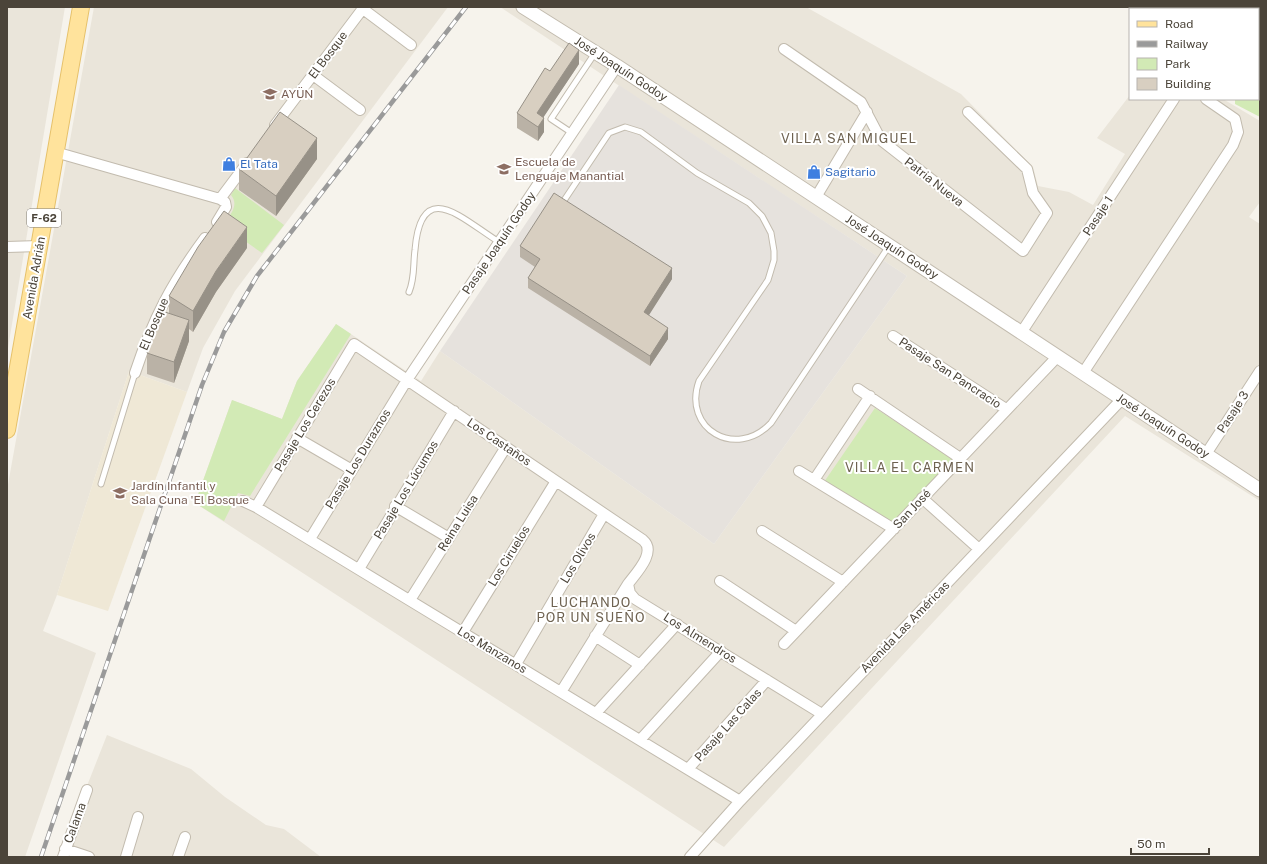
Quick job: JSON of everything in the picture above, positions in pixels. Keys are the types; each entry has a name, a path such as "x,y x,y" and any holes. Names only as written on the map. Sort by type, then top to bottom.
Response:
{"main road":[{"name":"Avenida Adrián","path":"7,430 81,7"}],"street":[{"name":"José Joaquín Godoy","path":"523,7 617,66 1260,490"},
{"path":"363,8 411,45"},
{"name":"El Bosque","path":"271,131 363,8"},
{"name":"Patria Nueva","path":"784,49 861,102 881,140 1023,251 1046,213 1033,193 1027,169 968,112"},
{"name":"Pasaje Joaquín Godoy","path":"407,380 617,66"},
{"path":"313,75 360,110"},
{"name":"Pasaje 1","path":"1021,333 1173,100"},
{"path":"1083,373 1233,145 1238,132 1236,119 1208,100"},
{"path":"816,197 867,112"},
{"path":"55,152 220,198 253,155"},
{"name":"El Bosque","path":"135,373 150,329 167,294 187,262 225,210 225,202 220,198"},
{"path":"7,247 39,246"},
{"name":"Pasaje San Pancracio","path":"893,336 1006,409"},
{"name":"Los Castaños","path":"354,344 643,540 648,548 648,554 628,584"},
{"name":"Pasaje Los Cerezos","path":"256,506 354,344"},
{"name":"San José","path":"784,644 1058,356"},
{"name":"Pasaje 3","path":"1206,454 1260,371"},
{"name":"Pasaje Los Duraznos","path":"310,539 407,380"},
{"path":"858,389 960,458"},
{"path":"814,480 870,396"},
{"name":"Avenida Las Américas","path":"690,857 740,801 822,714 1122,399"},
{"name":"Pasaje Los Lúcumos","path":"359,569 454,411"},
{"path":"297,438 352,470"},
{"name":"Reina Luisa","path":"410,600 506,447"},
{"path":"799,471 894,529"},
{"name":"Los Ciruelos","path":"463,632 556,481"},
{"path":"922,498 979,549"},
{"name":"Los Manzanos","path":"243,501 256,506 740,801"},
{"path":"396,506 449,538"},
{"name":"Los Olivos","path":"516,664 604,514"},
{"path":"762,531 843,582"},
{"path":"720,581 796,632"},
{"path":"561,692 628,584"},
{"name":"Los Almendros","path":"628,584 630,593 635,599 822,714"},
{"path":"596,713 677,624"},
{"path":"596,636 640,664"},
{"path":"640,740 721,651"},
{"name":"Pasaje Las Calas","path":"688,769 767,680"},
{"name":"Calama","path":"64,853 87,790"},
{"path":"126,857 138,817"},
{"path":"178,857 185,837"},
{"path":"64,853 89,857"}],"lane":[{"path":"572,133 550,119 595,52"},
{"path":"563,202 609,133 625,127 641,132 697,173 749,203 762,216 769,228 773,242 774,250 772,270 764,288 698,381 695,395 696,409 703,423 714,433 728,439 736,440 752,437 759,434 771,423 889,246"},
{"path":"409,292 413,280 417,230 423,217 432,209 444,208 499,242"},
{"path":"101,484 135,373"}],"shaded area":[{"path":"7,7 65,7 7,354"},
{"path":"94,7 448,7 235,291 203,348 187,392 129,371 57,595 43,631 96,653 25,857 7,857 7,490"},
{"path":"500,7 806,7 961,94 1033,167 1038,186 1069,192 1093,205 1125,154 1097,138 1129,96 1129,100 1225,100 1260,121 1260,202 1249,217 1260,224 1260,501 1125,416 724,847 195,503 232,400 282,419 297,381 336,324 421,381 440,351 714,544 907,276"},
{"path":"619,85 907,276 714,544 440,351"},
{"name":"Jardín Infantil y Sala Cuna 'El Bosque","path":"129,371 187,392 108,611 57,595"},
{"path":"107,735 191,769 225,797 266,825 284,829 321,857 59,857"}],"green space":[{"path":"1260,7 1260,117 1235,104 1235,100 1259,100 1259,8 1197,8"},
{"path":"235,188 284,225 262,253 222,225 234,207 231,195"},
{"path":"336,324 351,334 250,496 238,493 224,521 195,503 232,400 282,419 297,381"},
{"path":"875,408 953,459 891,526 824,482"}],"building":[{"path":"569,43 579,50 537,113 544,118 538,127 517,113 545,68 550,71"},
{"path":"280,112 317,138 276,196 239,169"},
{"path":"554,193 672,268 644,312 668,328 650,356 528,278 540,259 520,246"},
{"path":"224,211 247,227 216,271 193,311 169,296 198,247"},
{"path":"162,311 189,320 174,362 147,353"}],"railway":[{"path":"41,857 202,385 224,332 257,276 466,7"}],"place":[{"name":"AYÜN","path":"270,94"},
{"name":"El Tata","path":"229,164"},
{"name":"Escuela de Lenguaje Manantial","path":"504,169"},
{"name":"Sagitario","path":"814,172"},
{"name":"Jardín Infantil y Sala Cuna 'El Bosque","path":"120,493"}],"district":[{"name":"VILLA SAN MIGUEL","path":"849,138"},
{"name":"VILLA EL CARMEN","path":"910,467"},
{"name":"LUCHANDO POR UN SUEÑO","path":"591,610"}]}
